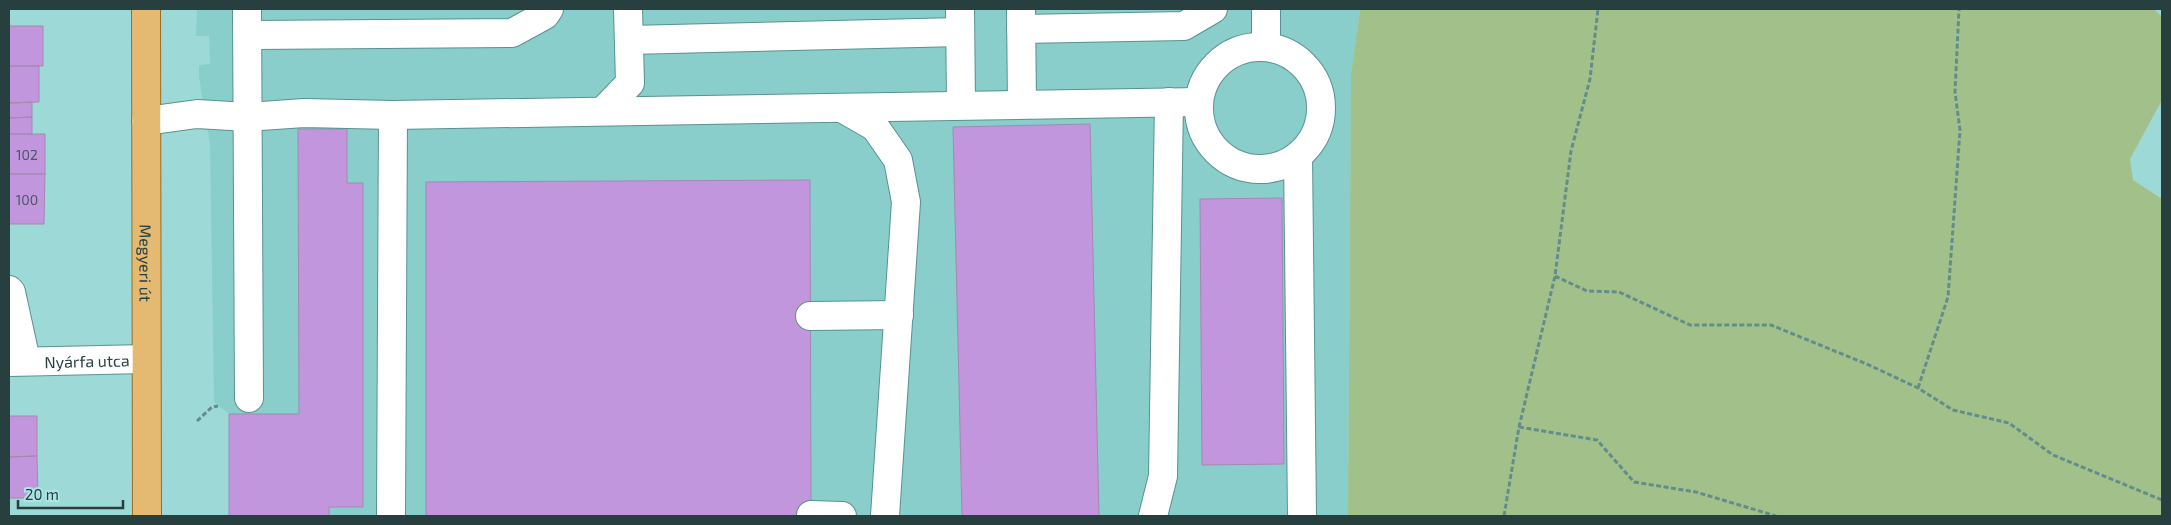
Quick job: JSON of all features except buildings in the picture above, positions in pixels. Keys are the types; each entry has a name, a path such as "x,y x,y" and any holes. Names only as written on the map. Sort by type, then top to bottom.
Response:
{"main road":[{"name":"Megyeri út","path":"146,9 147,516"}],"street":[{"path":"249,398 248,22 512,33 544,15 549,9"},
{"path":"603,111 630,83 628,9"},
{"path":"1022,104 1021,19 1184,26 1213,9"},
{"path":"1266,9 1266,46"},
{"path":"629,40 960,20 961,105"},
{"path":"1266,46 1286,51 1304,63 1316,80 1322,100 1321,121 1313,140 1298,156 1281,166 1260,169 1240,166 1222,156 1208,141 1200,122 1199,102 1204,83 1214,67 1229,54 1247,47 1266,46"},
{"path":"1153,516 1163,476 1170,102"},
{"path":"146,121 197,114 248,117 304,113 393,115 1199,102"},
{"path":"841,107 875,127 898,160 906,202 885,516"},
{"path":"391,516 393,115"},
{"path":"1298,156 1302,516"},
{"name":"Nyárfa utca","path":"9,290 11,292 17,362 146,359"},
{"path":"810,316 899,315"},
{"path":"810,515 842,516"}],"path":[{"path":"1504,516 1519,427 1555,276 1571,151 1590,79 1598,9"},
{"path":"1918,388 1948,297 1960,130 1956,92 1959,9"},
{"path":"1555,276 1587,292 1620,292 1690,325 1772,325 1918,388 1953,410 2009,423 2052,455 2162,500"},
{"path":"1519,427 1597,440 1634,482 1696,492 1776,516"}],"shaded area":[{"path":"197,9 1360,9 1351,75 1348,516 229,516 229,414 214,402 210,144 199,77 199,65 210,64 209,36 196,36"}],"green space":[{"path":"1360,9 2154,9 2162,17 2162,100 2130,159 2133,180 2162,199 2162,516 1348,516 1351,75"}]}
